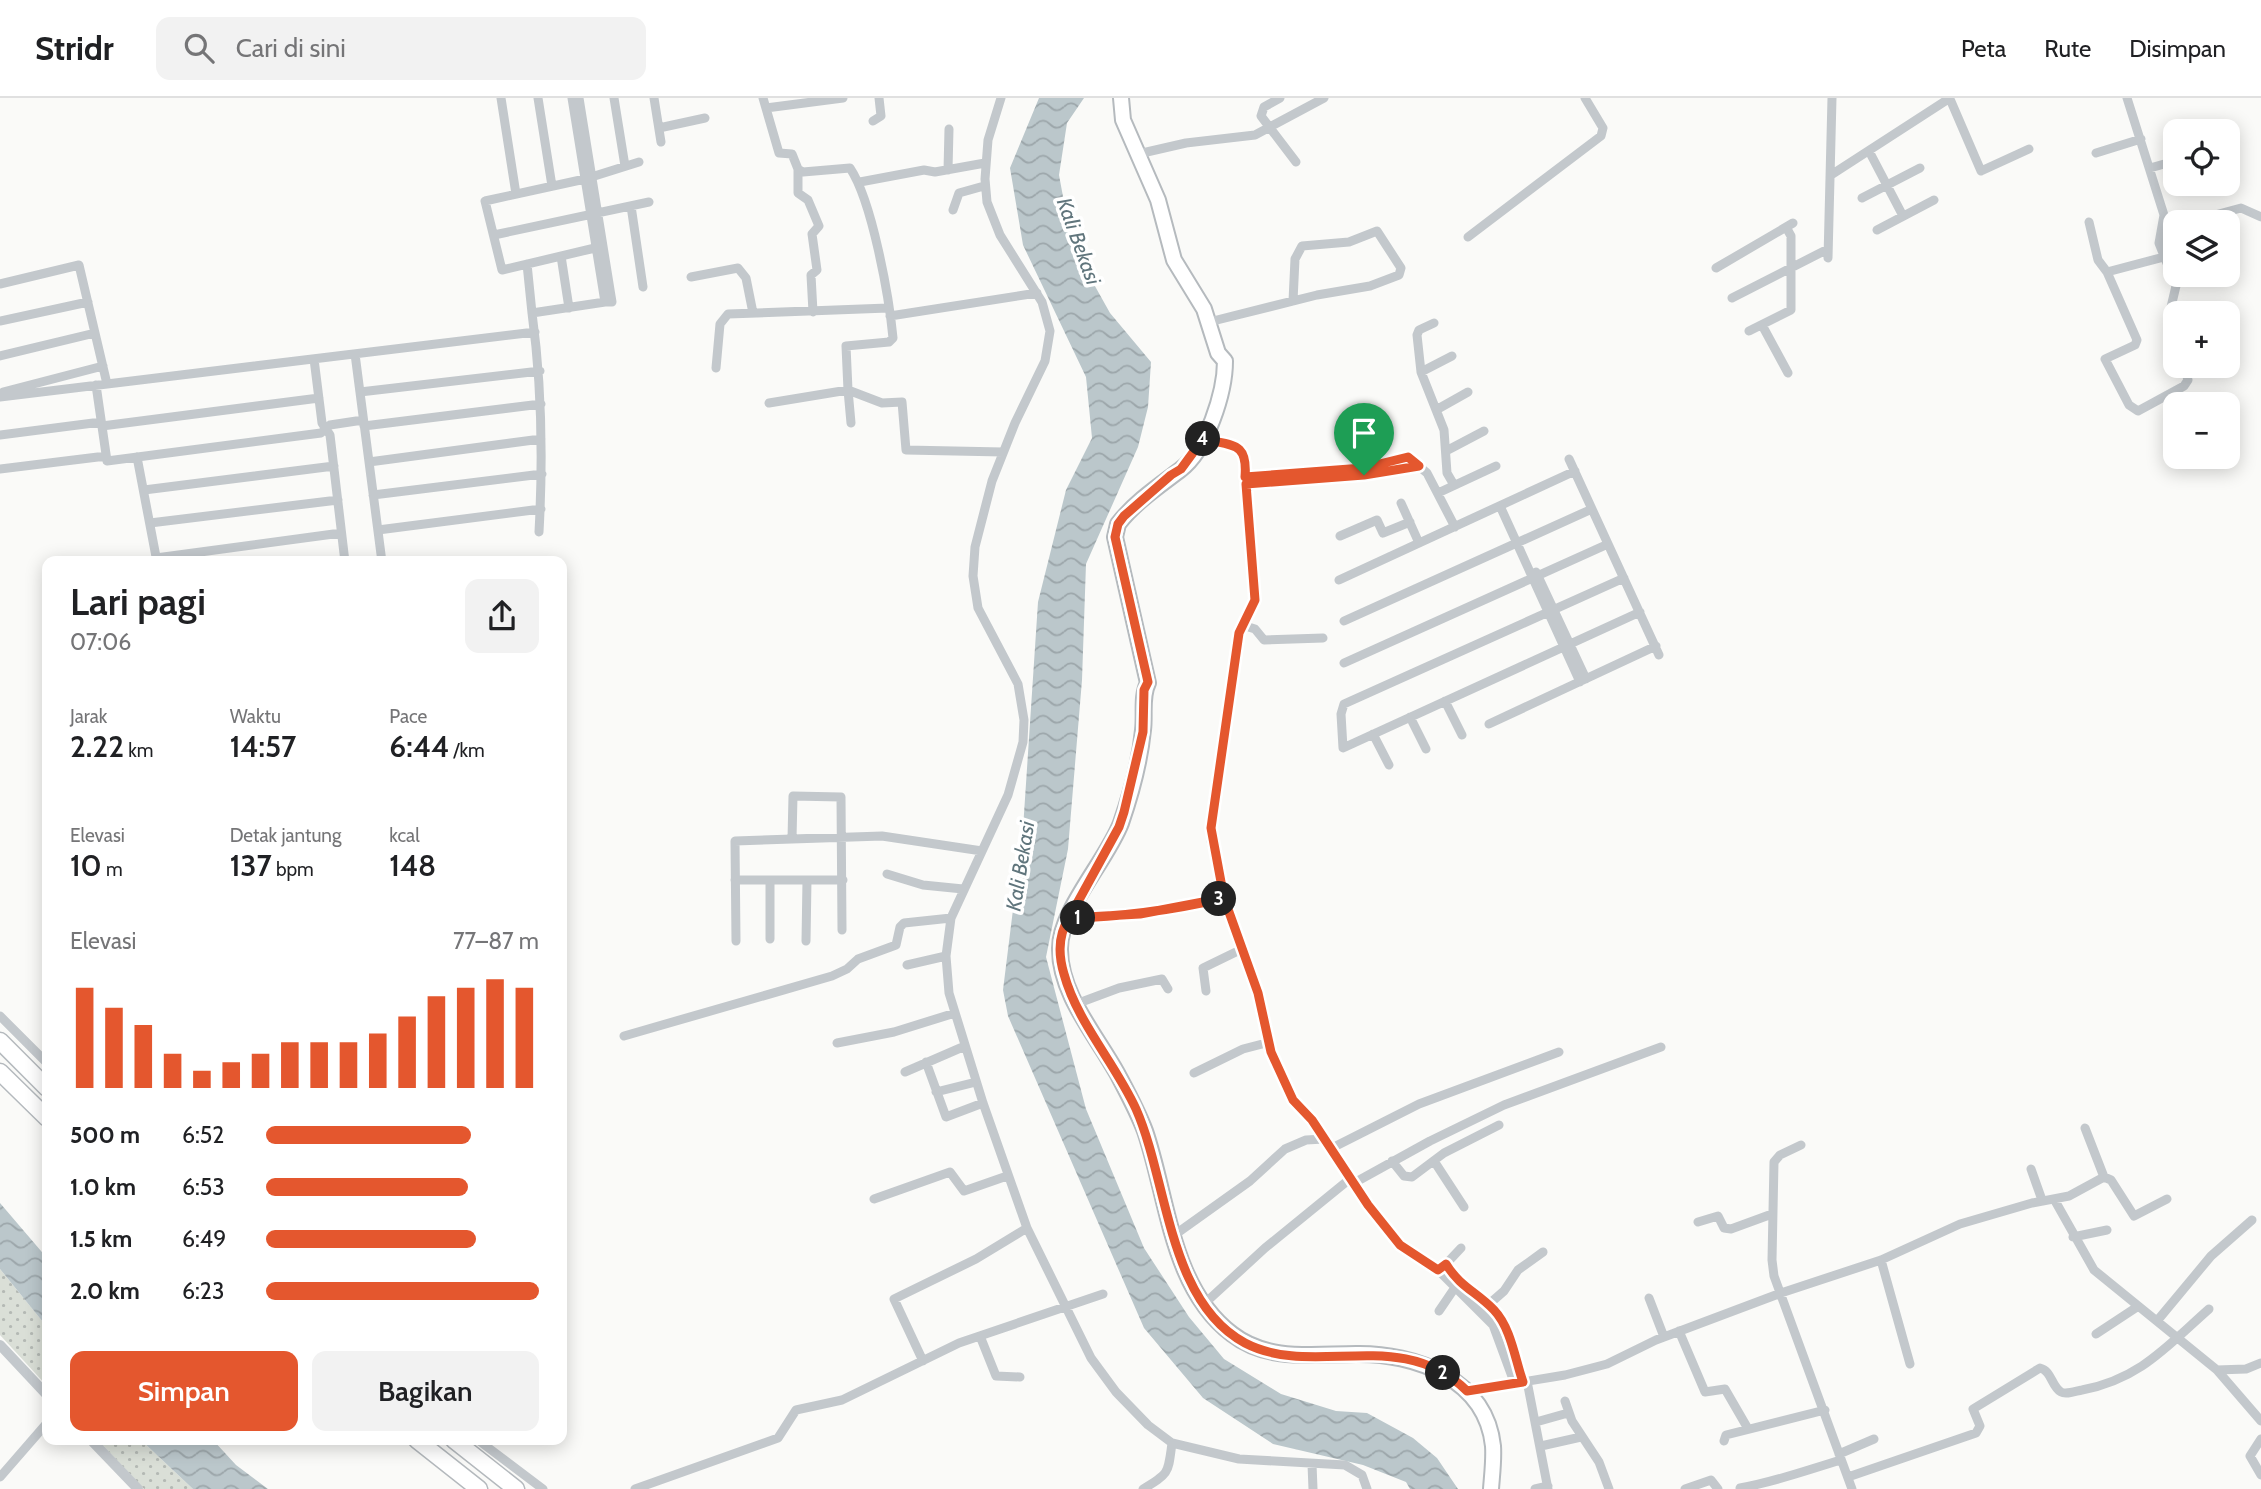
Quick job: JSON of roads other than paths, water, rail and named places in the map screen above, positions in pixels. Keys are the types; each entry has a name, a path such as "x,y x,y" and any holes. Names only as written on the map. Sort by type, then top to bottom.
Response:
{"highway":[{"path":"0,1041 42,1082"},
{"path":"0,1072 42,1113"},
{"path":"423,1445 479,1489"},
{"path":"460,1445 516,1489"}],"main road":[{"path":"1121,98 1120,111 1158,200 1174,260 1209,322 1218,353 1225,361 1224,388 1203,439 1181,469 1118,524 1115,537 1148,682 1144,690 1143,732 1119,827 1069,918 1059,950 1065,979 1076,1004 1135,1107 1174,1236 1215,1320 1233,1335 1265,1351 1302,1355 1386,1354 1446,1374 1467,1391 1484,1416 1490,1434 1491,1489"}],"street":[{"path":"501,98 516,194"},
{"path":"537,98 552,186"},
{"path":"572,98 588,177"},
{"path":"579,98 595,248 605,302"},
{"path":"614,98 625,166"},
{"path":"654,98 661,142"},
{"path":"813,312 810,277 817,270 812,234 819,226 808,200 798,193 798,169 792,154 777,152 765,103 843,98"},
{"path":"873,121 881,116 879,98"},
{"path":"1001,98 992,122 985,163 985,186 994,224 1037,293 1049,323 1048,353 1003,452 982,513 972,576 984,624 1018,684 1024,720 1023,742 1008,795 951,918 946,956 949,993 954,1013 1007,1176 1027,1228 1101,1374 1138,1416 1172,1443 1239,1459 1350,1466 1362,1475 1367,1489"},
{"path":"1280,98 1260,113 1269,130 1296,162"},
{"path":"1138,154 1186,143 1237,139 1269,130 1324,98"},
{"path":"1468,237 1601,136 1602,128 1585,98"},
{"path":"1732,298 1790,267 1828,254 1832,98"},
{"path":"1831,175 1950,98 1981,171 2029,149"},
{"path":"2127,98 2163,218"},
{"path":"659,128 705,118"},
{"path":"948,170 949,129"},
{"path":"2096,153 2141,139"},
{"path":"1869,151 1903,216"},
{"path":"595,248 502,270 485,201 639,162"},
{"path":"860,182 985,163"},
{"path":"2150,169 2163,165"},
{"path":"798,169 803,172 847,167 860,182 883,274 891,341 851,344 845,348 851,423"},
{"path":"1862,198 1920,168"},
{"path":"953,210 958,193 985,186"},
{"path":"1877,230 1934,200"},
{"path":"494,235 649,202"},
{"path":"631,206 643,287"},
{"path":"2234,210 2241,208 2261,217"},
{"path":"533,313 612,302 593,214"},
{"path":"2089,222 2098,260 2107,272 2137,340 2135,345 2105,359 2129,405 2138,411 2185,386 2187,378"},
{"path":"1716,268 1790,225 1791,310 1749,331"},
{"path":"2163,226 2159,243 2163,254"},
{"path":"1209,322 1381,283 1399,275 1401,268 1377,231 1354,241 1302,246 1295,259 1293,301"},
{"path":"561,256 569,308"},
{"path":"2107,272 2163,257"},
{"path":"527,264 540,371 542,474 539,532"},
{"path":"0,284 79,265 107,384"},
{"path":"691,277 738,268 746,278 752,313"},
{"path":"716,368 723,318 734,313 889,312 1037,293"},
{"path":"0,321 88,302"},
{"path":"1434,323 1419,330 1417,335 1421,372 1444,430 1447,473 1454,485"},
{"path":"1762,325 1788,373"},
{"path":"0,395 535,332"},
{"path":"0,356 95,333"},
{"path":"355,354 381,556"},
{"path":"1421,372 1452,356"},
{"path":"314,359 322,424 330,435 344,556"},
{"path":"0,395 103,366"},
{"path":"360,392 540,371"},
{"path":"96,385 107,461 321,433 330,425 541,404"},
{"path":"769,403 848,390 882,403 902,402 906,450 1003,452"},
{"path":"1436,410 1468,392"},
{"path":"0,435 319,398"},
{"path":"1446,451 1484,431"},
{"path":"369,462 541,439"},
{"path":"1203,439 1227,443 1241,450 1245,456 1255,600 1241,625 1213,801 1211,841 1240,950 1258,993 1270,1042 1293,1100 1400,1245 1442,1267 1466,1290 1488,1304 1504,1325 1536,1422 1541,1447 1548,1488 1535,1489"},
{"path":"0,469 106,456"},
{"path":"138,457 155,556"},
{"path":"1489,724 1583,680 1657,651 1569,459"},
{"path":"144,490 334,466"},
{"path":"1245,481 1419,466 1427,473 1455,527"},
{"path":"1438,493 1496,466"},
{"path":"1339,580 1575,471"},
{"path":"373,495 542,474"},
{"path":"150,523 338,500"},
{"path":"1401,503 1419,543"},
{"path":"1502,505 1583,680"},
{"path":"378,530 541,509"},
{"path":"1344,621 1592,509"},
{"path":"1340,536 1377,520 1383,533 1410,522"},
{"path":"183,556 341,533"},
{"path":"1344,663 1608,544"},
{"path":"1624,578 1344,704 1341,714 1343,748 1640,612"},
{"path":"1241,625 1255,629 1264,640 1323,638"},
{"path":"1445,701 1462,735"},
{"path":"1410,717 1426,749"},
{"path":"1373,734 1389,765"},
{"path":"792,839 793,796 841,797 842,930"},
{"path":"736,941 735,841 881,836 982,851"},
{"path":"887,874 923,885 963,889"},
{"path":"735,880 842,880"},
{"path":"769,939 770,880"},
{"path":"806,941 807,880"},
{"path":"1069,918 1140,914 1224,898"},
{"path":"624,1036 832,976 847,969 858,959 896,945 900,927 904,923 951,918"},
{"path":"1206,991 1202,979 1203,968 1240,950"},
{"path":"907,965 946,956"},
{"path":"1076,1004 1119,988 1158,979 1165,981 1168,989"},
{"path":"836,1044 894,1032 954,1013"},
{"path":"0,1016 42,1058"},
{"path":"1194,1073 1243,1049 1270,1042"},
{"path":"905,1072 965,1046"},
{"path":"1205,1304 1265,1248 1352,1181 1504,1105 1661,1047"},
{"path":"1330,1149 1419,1104 1559,1052"},
{"path":"926,1062 948,1118 983,1103"},
{"path":"936,1092 976,1082"},
{"path":"1392,1161 1407,1177 1499,1125"},
{"path":"2085,1128 2104,1177 2111,1180 2134,1216 2168,1199"},
{"path":"1174,1236 1251,1181 1285,1149 1306,1140 1324,1139"},
{"path":"1801,1145 1780,1154 1774,1161 1772,1260 1781,1293 1852,1489"},
{"path":"1434,1161 1464,1208"},
{"path":"2031,1169 2042,1200"},
{"path":"874,1199 950,1172 964,1191 1007,1176"},
{"path":"1467,1391 1607,1364 1679,1331 1881,1260 1960,1224 2042,1200 2069,1196 2104,1177"},
{"path":"2054,1199 2094,1270 2217,1370 2261,1421"},
{"path":"1698,1222 1718,1216 1724,1228 1731,1229 1772,1214"},
{"path":"2157,1321 2211,1256 2252,1220"},
{"path":"923,1361 894,1299 976,1259 1027,1228"},
{"path":"2073,1237 2107,1230"},
{"path":"1442,1267 1461,1248"},
{"path":"1488,1304 1504,1291 1518,1270 1543,1252"},
{"path":"1881,1260 1910,1364"},
{"path":"1442,1267 1454,1289 1493,1325 1522,1382"},
{"path":"1440,1311 1454,1289"},
{"path":"635,1489 778,1438 796,1410 842,1400 980,1336 1103,1294"},
{"path":"1649,1298 1664,1337"},
{"path":"2096,1335 2137,1307"},
{"path":"1848,1477 1976,1433 1980,1426 1973,1409 2040,1368 2047,1371 2061,1392 2088,1388 2137,1372 2165,1351 2177,1335 2208,1309"},
{"path":"1679,1331 1705,1392 1726,1389 1747,1427"},
{"path":"980,1336 996,1376 1020,1377"},
{"path":"0,1345 42,1390"},
{"path":"2217,1370 2239,1370 2261,1363"},
{"path":"1565,1401 1568,1413 1581,1437 1599,1462 1609,1489"},
{"path":"1724,1440 1726,1435 1747,1427 1825,1409"},
{"path":"1536,1422 1568,1413"},
{"path":"0,1477 42,1429"},
{"path":"1541,1447 1581,1437"},
{"path":"1740,1488 1778,1480 1840,1457 1874,1439"},
{"path":"2261,1439 2250,1456 2261,1475"},
{"path":"1145,1488 1163,1478 1168,1471 1172,1443"},
{"path":"96,1445 138,1489"},
{"path":"485,1445 543,1489"},
{"path":"1312,1464 1313,1489"},
{"path":"1685,1489 1708,1480 1716,1483 1718,1489"}],"water":[{"name":"Kali Bekasi","path":"1039,98 1084,98 1067,123 1059,175 1072,245 1110,313 1151,362 1148,407 1138,447 1086,564 1082,680 1068,849 1046,957 1086,1109 1144,1248 1189,1317 1224,1359 1281,1394 1336,1411 1367,1413 1413,1438 1437,1458 1458,1489 1410,1489 1406,1482 1363,1465 1273,1444 1203,1398 1144,1328 1008,1016 1003,990 1023,829 1038,602 1066,490 1092,438 1086,377 1023,245 1010,168"},
{"path":"0,1203 42,1252 42,1321 0,1269"},
{"path":"146,1445 218,1445 236,1465 268,1489 193,1489"}]}
